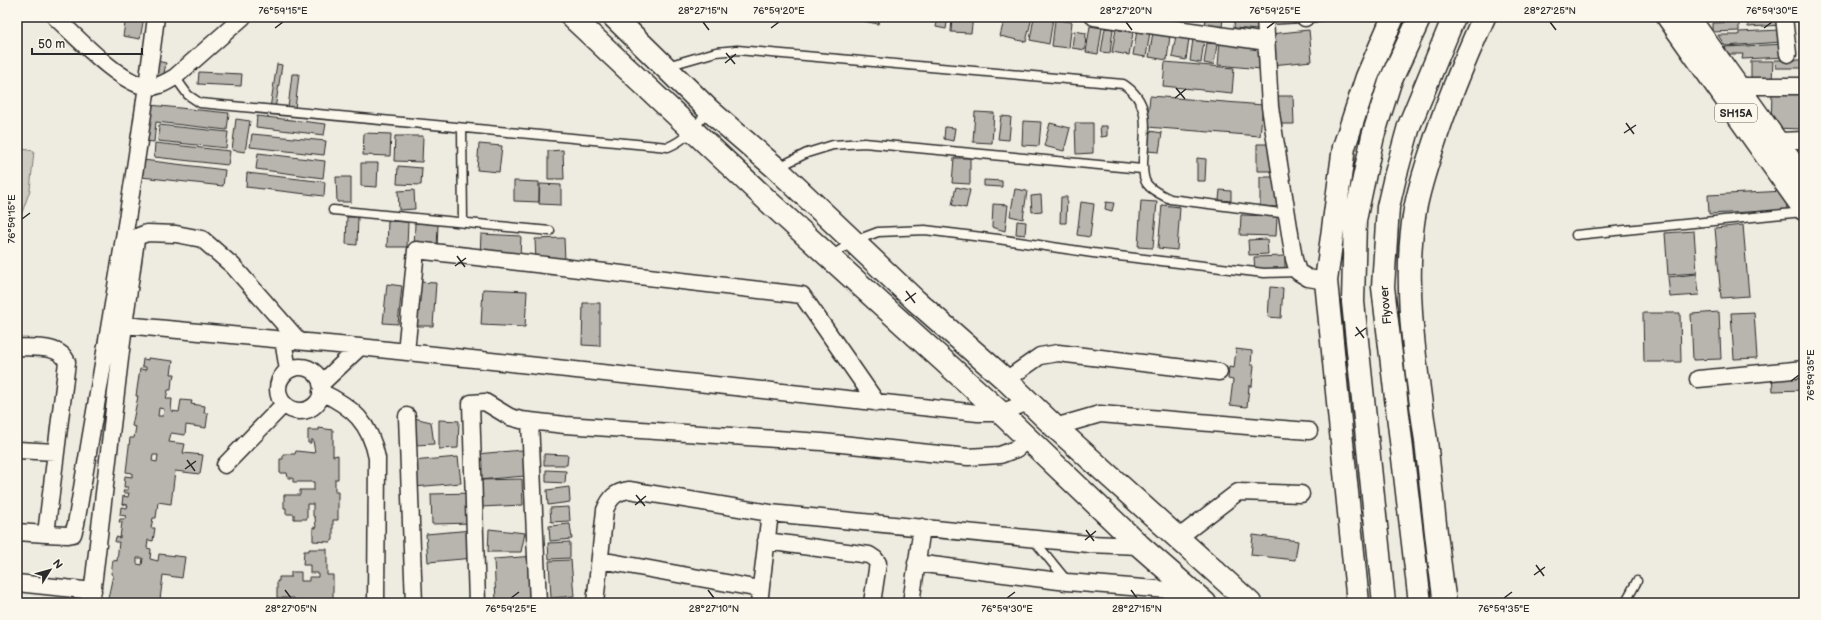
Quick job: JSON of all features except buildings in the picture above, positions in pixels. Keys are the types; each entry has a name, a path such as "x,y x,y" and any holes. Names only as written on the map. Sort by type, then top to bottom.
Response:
{"street":[{"path":"55,17 123,77 147,87 162,85 175,77 243,17"},
{"path":"17,532 68,535 72,534 76,524 129,208 156,17"},
{"path":"572,17 828,257 1001,413 1140,546 1200,598"},
{"path":"1094,17 1267,42"},
{"path":"1358,603 1326,281 1344,147 1367,77 1393,17"},
{"path":"1384,603 1353,302 1355,220 1373,136 1390,82 1420,17"},
{"name":"Flyover","path":"1420,603 1383,279 1388,207 1395,177 1409,126 1454,17"},
{"path":"1445,603 1419,388 1409,280 1411,243 1415,210 1423,177 1454,86 1484,17"},
{"name":"SH15A","path":"1668,17 1770,147 1804,180"},
{"name":"SH15A","path":"1688,17 1736,86 1804,210"},
{"path":"1784,17 1788,54"},
{"path":"1265,19 1270,107 1294,259 1298,272 1308,278 1326,281"},
{"path":"622,21 664,67 709,110 776,168 915,300 1006,380 1055,427 1250,603"},
{"path":"1736,86 1804,86"},
{"path":"1770,147 1804,140"},
{"path":"17,583 92,597 124,325 136,240 139,236 147,233 176,234 202,239 233,266 291,341 288,370"},
{"path":"406,352 416,250 802,295 877,403"},
{"path":"124,325 360,347 978,413 1001,413 1028,402"},
{"path":"17,346 57,350 67,362 46,534"},
{"path":"360,347 321,388 315,404 303,411 289,409 280,399 278,386 283,374 288,370 302,367 308,369 318,378 321,388 348,407 361,420 374,443 377,458 376,603"},
{"path":"1006,380 1040,356 1058,353 1219,372"},
{"path":"1698,379 1804,369"},
{"path":"477,603 471,403 486,402 510,417 565,425 822,442 968,456 1000,455 1016,449 1028,439"},
{"path":"225,465 284,404"},
{"path":"1055,427 1100,414 1309,431"},
{"path":"407,416 414,603"},
{"path":"530,421 538,603"},
{"path":"17,450 56,452"},
{"path":"595,603 605,510 609,500 621,491 629,490 770,513 1089,544 1140,546"},
{"path":"1178,538 1238,492 1301,494"},
{"path":"600,560 760,596 770,513"},
{"path":"911,603 922,527"},
{"path":"766,541 869,555 878,563 872,603"},
{"path":"916,563 1200,598"}],"lane":[{"path":"1265,19 1310,17"},
{"path":"664,67 716,52 737,50 1123,84 1132,90 1140,100 1144,111 1142,169 1146,183 1158,193 1170,198 1288,214"},
{"path":"175,77 188,95 200,103 668,147 680,142 692,131 709,110"},
{"path":"462,128 463,222"},
{"path":"776,168 808,153 833,145 864,143 1142,169"},
{"path":"333,210 550,230"},
{"path":"1576,235 1804,210"},
{"path":"828,257 854,241 878,232 925,230 1092,253 1264,273 1298,272"},
{"path":"1032,538 1067,582"},
{"path":"1625,603 1637,581"}],"shaded area":[{"path":"17,148 34,151 30,190 19,221 17,221"}]}
